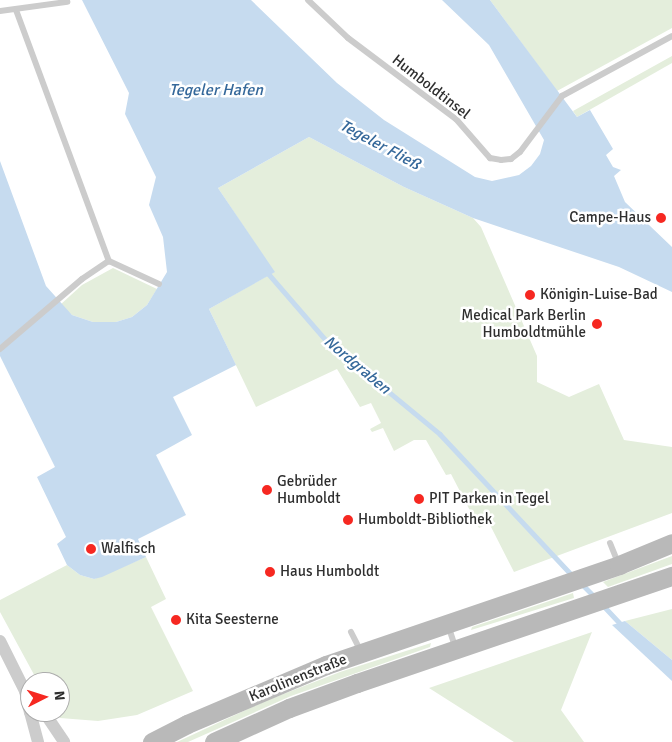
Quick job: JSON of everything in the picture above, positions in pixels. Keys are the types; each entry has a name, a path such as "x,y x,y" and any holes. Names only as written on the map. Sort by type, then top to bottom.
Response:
{"main road":[{"name":"Karolinenstraße","path":"152,742 204,716 361,653 560,586 619,565 672,543"},
{"name":"Karolinenstraße","path":"214,742 289,708 672,576"}],"street":[{"path":"0,641 20,680"},
{"path":"33,722 38,742"},
{"path":"51,722 64,742"}],"lane":[{"name":"Humboldtinsel","path":"308,0 348,38 456,119 490,158 511,159 538,131 562,96 672,36"},
{"path":"0,11 67,2"},
{"path":"16,10 108,261 159,284"},
{"path":"0,349 108,261"},
{"path":"610,543 619,565"},
{"path":"448,624 456,649"},
{"path":"352,632 361,653"}],"green space":[{"path":"490,0 672,0 672,28 557,91"},
{"path":"672,56 672,63 577,117 573,111"},
{"path":"309,137 404,187 473,218 481,227 537,356 537,382 569,397 599,384 624,440 672,447 672,513 514,572 489,523 479,528 451,474 446,475 426,440 414,440 394,451 383,428 372,432 370,429 381,423 371,403 360,407 337,369 256,407 209,309 274,272 218,188"},
{"path":"113,268 157,289 147,305 132,317 116,322 93,322 72,315 60,305 82,285"},
{"path":"672,556 672,564 608,587 603,582"},
{"path":"146,557 166,599 151,607 193,691 137,715 98,721 70,719 70,672 33,672 0,612 0,600 67,565 80,575 94,579"},
{"path":"573,593 574,598 471,630 472,627"},
{"path":"672,609 672,660 625,621"},
{"path":"592,632 561,710 584,742 514,742 429,688"},
{"path":"431,643 430,647 291,696 188,742 177,742 263,702 340,672"}],"water":[{"path":"82,0 251,0 337,83 384,120 475,177 492,181 519,175 531,166 540,154 544,140 489,45 442,0 490,0 577,117 590,110 613,149 606,155 613,167 621,170 614,176 625,202 672,247 672,292 619,267 473,218 404,187 309,137 218,188 275,272 209,309 236,365 173,397 192,435 156,455 186,515 138,539 146,557 102,577 94,579 80,575 67,565 57,544 66,537 37,477 55,467 0,356 0,161 46,286 72,315 93,322 116,322 132,317 147,305 167,272 163,237 149,205 156,177 125,114 129,93"},
{"path":"625,621 672,660 672,681 612,625"}],"waterway":[{"name":"Nordgraben","path":"267,272 326,340 440,434 573,576"},
{"name":"Nordgraben","path":"581,583 595,597"},
{"name":"Nordgraben","path":"602,604 620,623"}],"place":[{"name":"Campe-Haus","path":"661,218"},
{"name":"Königin-Luise-Bad","path":"530,295"},
{"name":"Medical Park Berlin Humboldtmühle","path":"597,324"},
{"name":"Gebrüder Humboldt","path":"267,490"},
{"name":"PIT Parken in Tegel","path":"419,499"},
{"name":"Humboldt-Bibliothek","path":"348,520"},
{"name":"Walfisch","path":"91,549"},
{"name":"Haus Humboldt","path":"270,572"},
{"name":"Kita Seesterne","path":"176,620"}],"water label":[{"name":"Tegeler Hafen","path":"216,90"},
{"name":"Tegeler Fließ","path":"380,145"}]}
